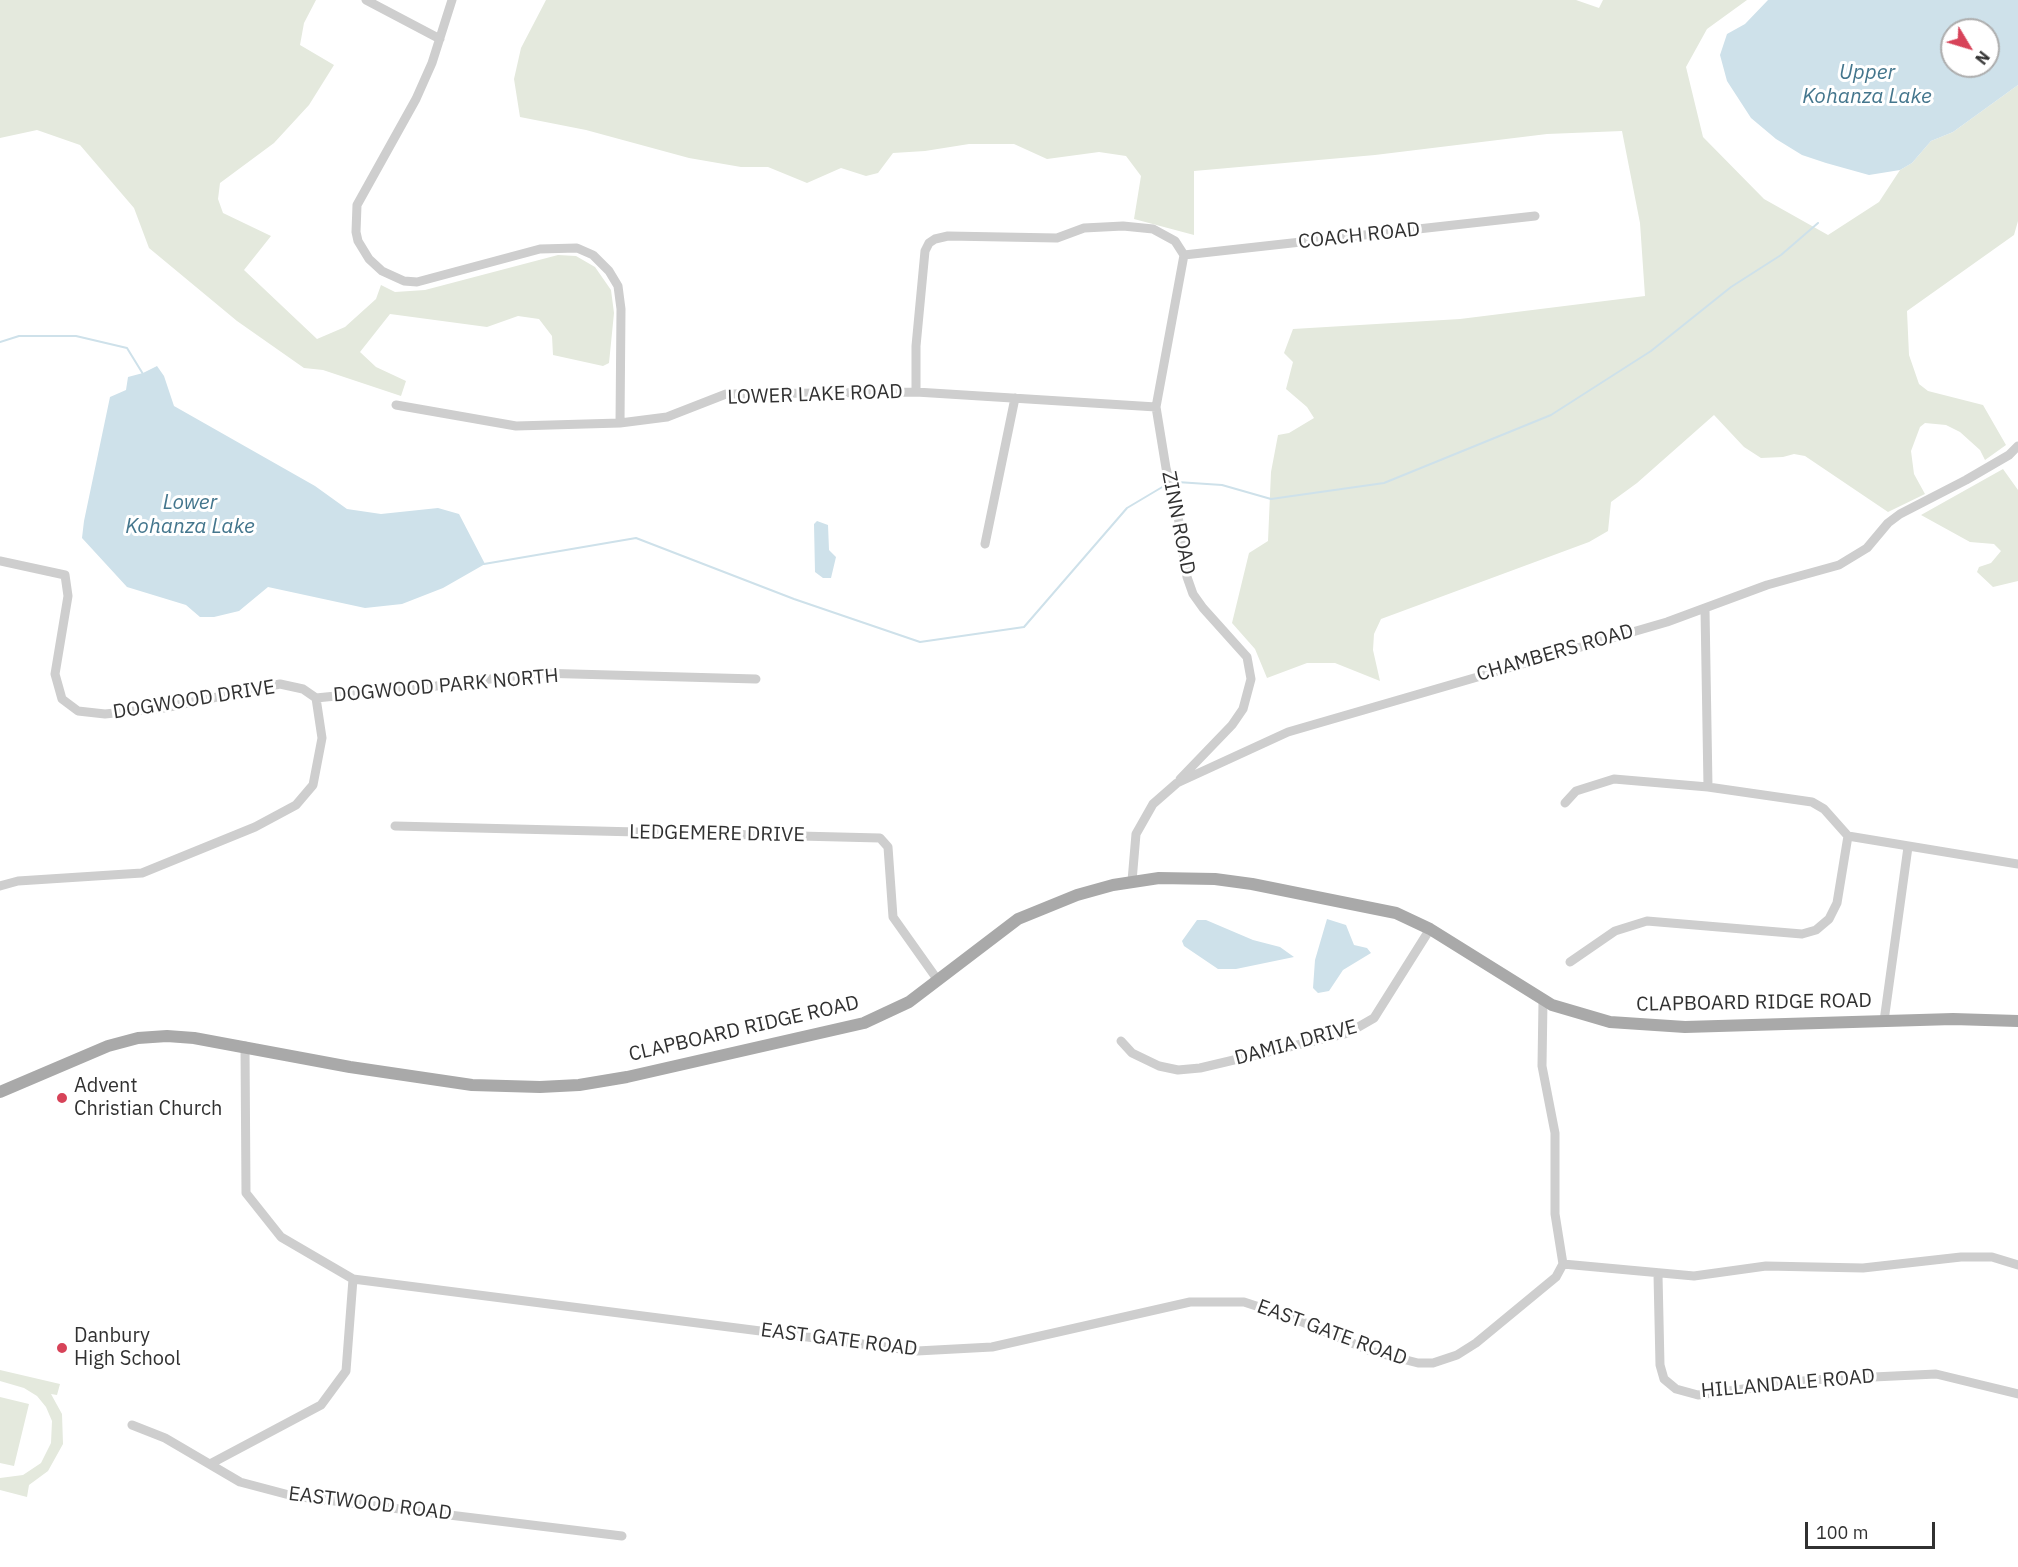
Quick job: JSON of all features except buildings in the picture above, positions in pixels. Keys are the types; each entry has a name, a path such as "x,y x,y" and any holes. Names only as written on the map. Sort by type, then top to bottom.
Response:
{"main road":[{"name":"CLAPBOARD RIDGE ROAD","path":"0,1092 108,1046 138,1038 194,1038 462,1084 500,1087 579,1085 655,1072 845,1028 892,1011 1018,919 1077,895 1132,881 1186,877 1252,884 1369,906 1405,916 1430,929 1544,1001 1580,1015 1641,1026 2018,1021"}],"street":[{"path":"366,0 440,39"},
{"path":"452,0 432,63 416,99 357,205 358,241 369,259 382,271 410,282 540,249 577,248 593,255 609,271 618,286 621,309 620,423"},
{"name":"COACH ROAD","path":"1184,255 1535,216"},
{"path":"916,392 916,346 925,251 928,243 935,239 948,236 1057,238 1084,228 1123,226 1153,229 1175,241 1184,255"},
{"name":"ZINN ROAD","path":"1177,783 1233,725 1243,709 1251,679 1246,657 1203,608 1193,594 1187,577 1177,509 1166,468 1156,407 1184,255"},
{"name":"LOWER LAKE ROAD","path":"396,405 516,426 620,423 667,417 726,394 916,392 1156,407"},
{"path":"985,544 1015,398"},
{"name":"CHAMBERS ROAD","path":"1132,881 1136,834 1153,804 1177,783 1288,732 1705,609 1767,585 1839,565 1867,548 1888,523 1900,514 1966,480 2018,446"},
{"name":"DOGWOOD DRIVE","path":"0,561 65,575 68,596 55,674 62,699 78,711 105,714 164,708 280,684 303,689 316,698"},
{"path":"1705,609 1708,787"},
{"name":"DOGWOOD PARK NORTH","path":"316,698 537,673 756,679"},
{"path":"0,886 18,881 142,873 281,815 296,805 313,785 322,738 316,698"},
{"path":"1564,803 1576,791 1614,779 1708,787 1812,802 1824,809 1848,836 2018,864"},
{"name":"LEDGEMERE DRIVE","path":"395,826 880,837 888,847 893,917 937,979"},
{"path":"1570,962 1615,931 1647,921 1802,934 1816,930 1829,919 1838,903 1848,836"},
{"path":"1884,1021 1908,847"},
{"name":"DAMIA DRIVE","path":"1121,1041 1132,1053 1159,1066 1178,1070 1200,1068 1348,1033 1363,1026 1379,1012 1430,929"},
{"path":"1544,1001 1540,1050 1555,1133 1555,1214 1563,1264 1658,1275 1694,1276 1766,1266 1863,1268 1960,1257 1992,1257 2018,1265"},
{"name":"EAST GATE ROAD","path":"245,1046 246,1192 280,1237 353,1279 917,1350 992,1347 1190,1302 1244,1302 1293,1318 1371,1351 1418,1363 1433,1363 1457,1355 1476,1343 1556,1277 1563,1264"},
{"name":"HILLANDALE ROAD","path":"1658,1275 1660,1365 1664,1379 1676,1389 1698,1395 1811,1380 1936,1374 2018,1394"},
{"path":"210,1464 321,1405 346,1371 353,1279"},
{"name":"EASTWOOD ROAD","path":"132,1425 165,1438 240,1482 293,1496 622,1536"}],"shaded area":[{"path":"0,0 316,0 304,23 300,45 334,65 309,105 274,143 220,183 218,199 223,213 271,236 244,270 317,339 345,327 376,299 381,285 395,292 425,290 558,255 576,256 595,267 611,290 614,313 609,363 603,366 553,355 552,336 539,319 518,316 487,327 390,314 360,352 376,367 406,381 401,396 323,370 304,368 237,321 149,248 134,208 80,145 37,130 0,138"},
{"path":"546,0 1576,0 1599,8 1603,0 1747,0 1707,29 1686,67 1703,137 1764,199 1828,235 1879,202 1900,170 1912,163 1931,141 1953,132 2018,85 2018,221 2014,235 1907,311 1909,355 1919,384 1928,391 1983,405 2006,445 1985,460 1980,450 1960,432 1946,425 1925,423 1920,427 1911,451 1914,474 1925,494 1888,512 1805,456 1794,454 1761,458 1744,447 1714,415 1637,483 1611,502 1608,531 1589,542 1381,619 1374,634 1373,650 1380,681 1335,663 1307,663 1267,678 1255,649 1232,623 1249,553 1268,541 1271,472 1278,435 1289,433 1314,418 1307,407 1286,389 1293,362 1284,353 1293,329 1460,319 1645,296 1640,223 1622,131 1547,134 1375,155 1194,171 1194,235 1134,219 1141,176 1126,156 1099,152 1047,159 1014,144 969,144 893,153 878,173 866,176 841,168 807,183 768,167 741,167 689,158 586,130 520,117 514,79 521,48"},
{"path":"2003,469 2018,490 2018,581 1993,587 1977,572 1979,567 1991,563 2001,551 1994,544 1970,542 1921,515"},
{"path":"0,1370 60,1384 57,1395 51,1394 62,1414 63,1444 48,1471 29,1485 27,1497 0,1490 0,1478 23,1475 41,1463 51,1443 52,1421 46,1407 37,1396 24,1388 0,1381"},
{"path":"0,1397 29,1404 14,1466 0,1463"}],"water":[{"name":"Upper Kohanza Lake","path":"1768,0 2018,0 2018,85 1953,132 1931,141 1912,163 1900,170 1869,175 1802,155 1776,139 1751,118 1727,81 1720,55 1727,34 1745,24"},
{"name":"Lower Kohanza Lake","path":"157,366 164,376 174,406 315,486 347,509 381,514 438,508 459,514 485,564 443,588 402,604 365,608 268,587 239,611 214,617 200,617 186,605 127,587 82,538 84,521 110,397 126,390 128,377"},
{"path":"817,521 828,525 829,550 836,557 831,578 823,578 815,572 814,524"},
{"path":"1327,919 1346,925 1354,945 1367,948 1371,953 1343,970 1329,991 1318,993 1313,988 1315,960"},
{"path":"1197,920 1206,920 1253,940 1280,947 1294,957 1236,969 1218,969 1184,946 1182,941"}],"waterway":[{"path":"1177,482 1222,485 1271,499 1384,483 1551,415 1651,351 1731,287 1781,255 1818,223"},
{"path":"0,342 19,336 76,336 127,348 143,374"},
{"path":"484,564 636,538 794,599 920,642 1024,627 1127,508 1164,486"}],"place":[{"name":"Advent Christian Church","path":"62,1098"},
{"name":"Danbury High School","path":"62,1348"}]}
